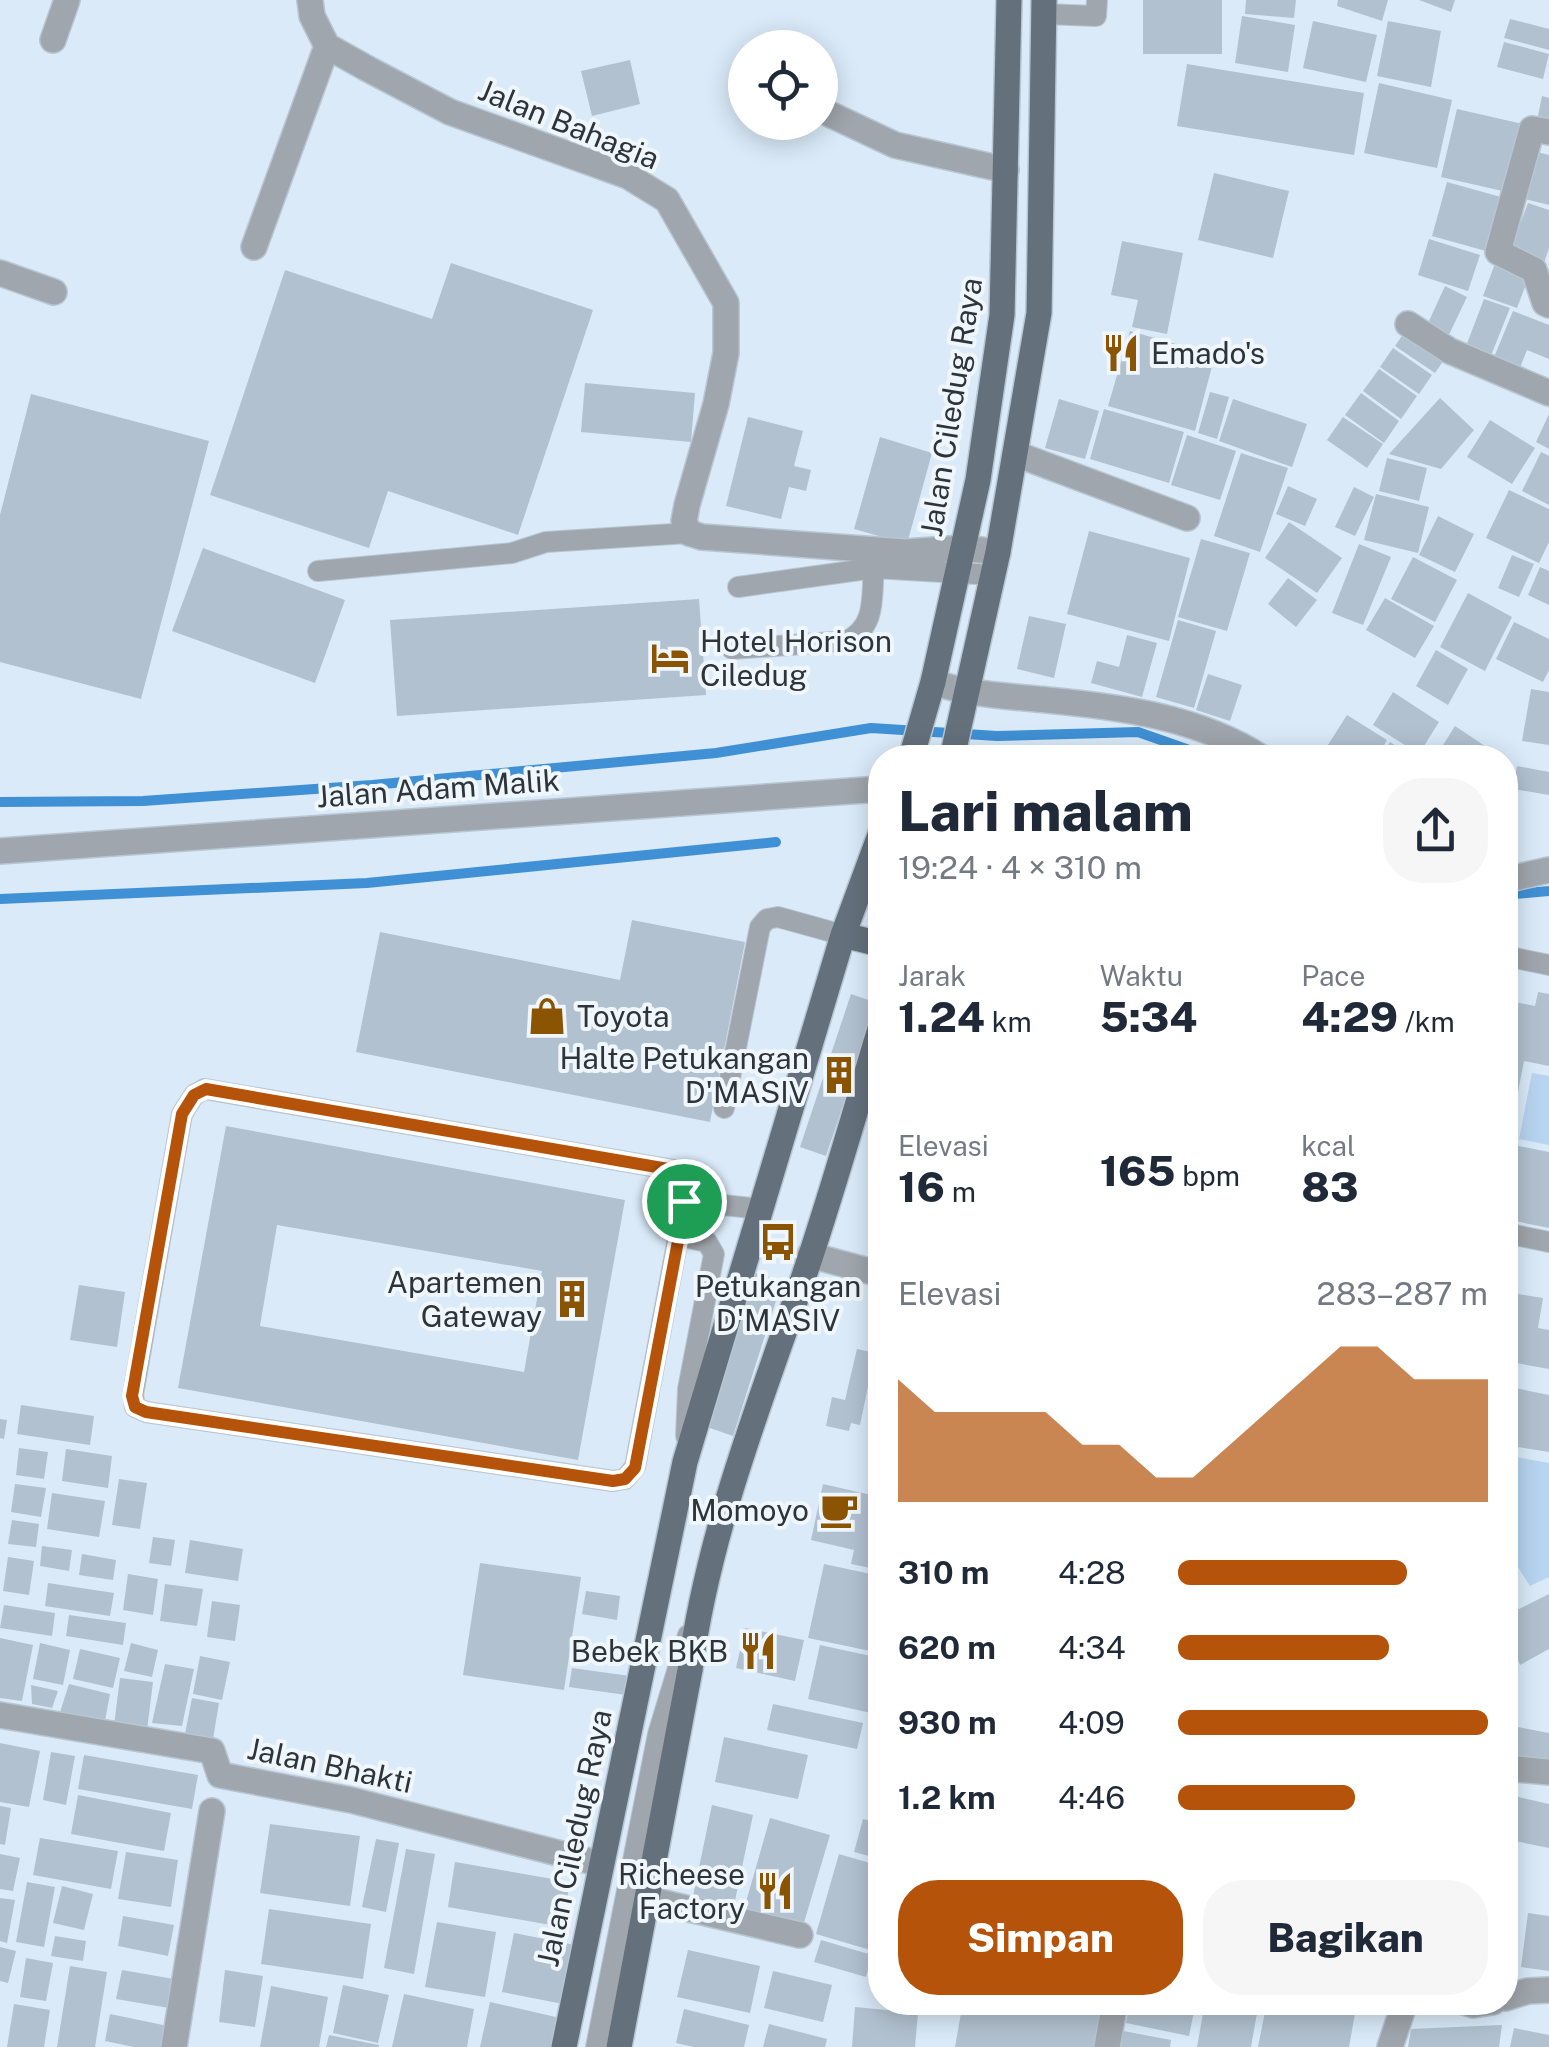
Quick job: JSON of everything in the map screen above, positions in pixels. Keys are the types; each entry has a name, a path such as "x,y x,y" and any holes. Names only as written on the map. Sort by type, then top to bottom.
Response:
{"main road":[{"name":"Jalan Ciledug Raya","path":"914,745 931,690 978,480 1002,316 1010,0"},
{"path":"955,745 996,563 1039,313 1044,7"},
{"name":"Jalan Ciledug Raya","path":"564,2047 685,1462 843,935 868,868"},
{"path":"843,935 868,941"},
{"path":"619,2047 690,1670 698,1608 740,1462 868,1068"}],"street":[{"path":"53,40 67,0"},
{"path":"254,247 327,46 312,16 310,0"},
{"name":"Jalan Bahagia","path":"327,46 450,112 628,176 667,200 726,302 726,353 687,505 684,521 690,533"},
{"path":"838,118 895,144 1006,170"},
{"path":"1549,132 1532,128 1498,252 1534,270 1545,303 1549,304"},
{"path":"0,273 54,292"},
{"path":"1408,324 1450,351 1549,393"},
{"path":"1016,454 1187,518"},
{"path":"690,533 996,563"},
{"path":"931,690 964,701 1096,705 1149,715 1242,745"},
{"name":"Jalan Adam Malik","path":"0,851 868,791"},
{"path":"1518,877 1549,870"},
{"path":"810,1255 868,1271"},
{"name":"Jalan Bhakti","path":"0,1715 212,1751 220,1775 351,1800 601,1864"},
{"path":"1518,1769 1549,1772"},
{"path":"174,2047 212,1811"},
{"path":"648,1899 800,1935"},
{"path":"1518,1993 1549,1990"},
{"path":"1108,2047 1113,2015"},
{"path":"1390,2047 1400,2015"}],"lane":[{"path":"1044,7 1096,16 1097,0"},
{"path":"318,571 512,553 546,542 690,533"},
{"path":"738,587 960,560"},
{"path":"732,649 848,641 868,624 874,568"},
{"path":"724,1108 760,927 767,918 778,917 843,935"},
{"path":"1518,959 1549,965"},
{"path":"206,1089 674,1170 684,1180 684,1201 635,1468 625,1479 613,1481 146,1412 135,1407 132,1396 182,1114 194,1095 206,1089"},
{"path":"684,1201 761,1209"},
{"path":"679,1236 707,1242 714,1254 688,1389 685,1462"},
{"path":"1518,1236 1549,1242"},
{"path":"596,2047 658,1734 678,1661 698,1608"}],"shaded area":[{"path":"1532,1073 1549,1076 1549,1145 1519,1139"},
{"path":"1518,1457 1549,1463 1549,1577 1530,1586 1518,1567"}],"building":[{"path":"1143,0 1222,0 1222,54 1143,54"},
{"path":"1246,0 1296,0 1294,18 1245,14"},
{"path":"1338,0 1388,0 1382,21 1337,6"},
{"path":"1419,0 1455,0 1451,12"},
{"path":"1242,16 1295,25 1288,72 1235,63"},
{"path":"1510,19 1549,29 1549,50 1504,38"},
{"path":"1313,21 1377,35 1366,82 1303,68"},
{"path":"1388,21 1441,31 1431,87 1377,76"},
{"path":"1504,42 1549,54 1543,79 1497,67"},
{"path":"630,60 640,104 592,116 581,71"},
{"path":"1187,64 1364,93 1354,155 1177,126"},
{"path":"1379,83 1452,100 1437,168 1364,153"},
{"path":"1542,96 1549,98 1549,129 1536,126"},
{"path":"1457,109 1527,125 1511,193 1441,177"},
{"path":"1533,151 1549,155 1549,205 1521,198"},
{"path":"1214,173 1289,191 1273,258 1198,240"},
{"path":"1447,182 1508,199 1493,253 1432,236"},
{"path":"1528,203 1549,210 1549,248 1544,263 1510,250"},
{"path":"1429,239 1480,255 1468,291 1418,275"},
{"path":"1122,241 1183,253 1167,334 1132,327 1138,300 1111,295"},
{"path":"1497,258 1531,271 1517,308 1483,296"},
{"path":"451,263 593,310 518,535 388,491 369,548 210,495 285,270 432,319"},
{"path":"1445,286 1467,297 1445,343 1424,332"},
{"path":"1484,299 1510,308 1488,363 1463,354"},
{"path":"1513,311 1549,325 1549,359 1527,350 1516,378 1490,367"},
{"path":"1408,327 1448,354 1435,373 1395,346"},
{"path":"1130,331 1215,355 1195,431 1108,406"},
{"path":"1393,348 1432,375 1419,394 1380,367"},
{"path":"1379,369 1417,396 1401,419 1363,391"},
{"path":"585,383 695,393 691,442 581,432"},
{"path":"1210,392 1229,397 1217,439 1198,433"},
{"path":"1361,393 1399,421 1384,443 1345,415"},
{"path":"31,394 209,441 141,699 0,662 0,515"},
{"path":"1440,398 1474,430 1441,469 1389,454"},
{"path":"1059,399 1099,411 1085,459 1045,448"},
{"path":"1233,399 1307,424 1292,467 1219,441"},
{"path":"1104,409 1184,432 1169,483 1090,459"},
{"path":"1549,414 1549,449 1536,442"},
{"path":"748,417 803,431 794,466 811,470 806,491 789,487 781,519 726,506"},
{"path":"1343,417 1383,444 1367,468 1327,440"},
{"path":"1490,420 1535,448 1512,484 1467,457"},
{"path":"1187,435 1236,451 1220,500 1171,485"},
{"path":"880,437 932,453 907,544 854,529"},
{"path":"1541,452 1549,456 1549,505 1522,491"},
{"path":"1241,453 1288,468 1260,552 1214,536"},
{"path":"1387,458 1427,468 1419,501 1379,491"},
{"path":"1288,486 1317,499 1305,526 1276,514"},
{"path":"1354,487 1374,497 1355,536 1335,527"},
{"path":"1509,490 1549,509 1549,542 1539,563 1486,538"},
{"path":"1376,494 1429,507 1418,553 1364,540"},
{"path":"1438,516 1474,534 1455,572 1419,555"},
{"path":"1289,522 1342,558 1317,593 1265,558"},
{"path":"1089,531 1190,558 1169,641 1067,614"},
{"path":"1201,539 1250,553 1227,631 1178,617"},
{"path":"1359,544 1391,557 1363,625 1332,613"},
{"path":"203,548 345,600 315,683 172,631"},
{"path":"1512,555 1534,564 1519,597 1498,588"},
{"path":"1413,557 1457,580 1435,622 1391,599"},
{"path":"1540,567 1549,571 1549,605 1528,595"},
{"path":"1288,578 1317,600 1296,627 1268,604"},
{"path":"1468,593 1512,617 1485,671 1440,647"},
{"path":"1385,598 1434,626 1415,658 1366,630"},
{"path":"699,599 706,695 397,716 390,620"},
{"path":"1029,616 1066,624 1054,678 1017,669"},
{"path":"1178,620 1216,631 1194,708 1156,697"},
{"path":"1514,622 1549,639 1549,670 1543,682 1496,659"},
{"path":"1127,635 1157,643 1142,697 1091,683 1097,661 1119,667"},
{"path":"1436,650 1468,669 1448,705 1416,686"},
{"path":"1208,674 1242,685 1230,721 1196,710"},
{"path":"1531,689 1549,692 1549,745 1522,741"},
{"path":"1393,692 1439,722 1425,745 1405,745 1373,725"},
{"path":"1347,715 1387,740 1384,745 1328,745"},
{"path":"1455,726 1484,745 1443,745"},
{"path":"1518,766 1549,772 1549,795 1518,790"},
{"name":"Toyota","path":"632,920 745,942 710,1122 356,1052 380,932 620,980"},
{"path":"1538,992 1549,994 1549,1066 1524,1061 1518,1092 1518,1003 1535,1006"},
{"name":"Halte Petukangan D'MASIV","path":"851,994 868,1000 868,1030 826,1156 800,1147"},
{"name":"Apartemen Gateway","path":"226,1126 625,1200 578,1460 178,1388","holes":["277,1225 542,1271 524,1372 260,1326"]},
{"path":"1518,1146 1549,1152 1549,1228 1518,1222"},
{"path":"756,1273 782,1282 733,1436 707,1427"},
{"path":"79,1285 125,1292 117,1347 70,1340"},
{"path":"1518,1294 1543,1298 1538,1328 1549,1330 1549,1369 1518,1363"},
{"path":"857,1349 868,1351 868,1387 860,1425 851,1423 849,1431 826,1426 832,1397 845,1400"},
{"path":"1518,1389 1549,1395 1549,1452 1518,1447"},
{"path":"21,1405 94,1416 90,1445 17,1434"},
{"path":"0,1419 7,1420 4,1439 0,1438"},
{"path":"19,1448 48,1452 44,1479 16,1475"},
{"path":"66,1449 112,1456 108,1488 62,1481"},
{"path":"119,1479 147,1483 140,1529 112,1525"},
{"path":"15,1484 46,1488 41,1517 11,1512"},
{"path":"823,1484 868,1494 868,1568 851,1564 854,1550 811,1540"},
{"path":"52,1493 105,1501 99,1537 47,1529"},
{"path":"12,1520 39,1524 36,1547 8,1544"},
{"path":"153,1537 175,1540 171,1566 149,1563"},
{"path":"190,1540 243,1549 238,1581 185,1573"},
{"path":"42,1546 72,1550 69,1571 40,1566"},
{"path":"82,1554 116,1560 113,1580 79,1575"},
{"path":"8,1557 34,1561 29,1595 3,1591"},
{"path":"480,1563 581,1577 564,1690 463,1675"},
{"path":"824,1564 868,1573 868,1650 808,1638"},
{"path":"128,1574 158,1579 153,1615 123,1610"},
{"path":"48,1583 114,1593 110,1616 45,1606"},
{"path":"165,1584 203,1589 197,1626 160,1621"},
{"path":"586,1591 620,1596 617,1620 582,1614"},
{"path":"1549,1594 1549,1649 1520,1665 1518,1660 1518,1610"},
{"path":"212,1601 240,1605 235,1641 207,1637"},
{"path":"4,1605 55,1613 52,1636 0,1628"},
{"path":"69,1615 126,1623 123,1645 66,1636"},
{"path":"745,1628 804,1640 795,1681 736,1668"},
{"path":"0,1638 33,1645 22,1701 0,1698"},
{"path":"40,1643 70,1650 63,1685 33,1679"},
{"path":"131,1643 158,1650 152,1677 124,1671"},
{"path":"820,1645 868,1655 868,1712 808,1699"},
{"path":"80,1649 120,1658 113,1688 73,1679"},
{"path":"200,1656 230,1662 222,1700 193,1694"},
{"path":"165,1664 194,1669 182,1726 152,1723"},
{"path":"572,1668 630,1676 626,1695 569,1687"},
{"path":"120,1678 153,1682 147,1730 114,1725"},
{"path":"69,1684 110,1694 105,1721 60,1712"},
{"path":"31,1685 58,1691 52,1708 32,1704"},
{"path":"192,1698 219,1703 213,1739 185,1734"},
{"path":"773,1704 863,1723 857,1749 767,1730"},
{"path":"1518,1727 1549,1733 1549,1765 1518,1758"},
{"path":"724,1737 808,1755 798,1799 715,1782"},
{"path":"0,1743 40,1751 29,1807 0,1802"},
{"path":"51,1752 75,1756 66,1805 43,1800"},
{"path":"84,1755 198,1775 192,1809 78,1789"},
{"path":"78,1795 171,1813 164,1851 71,1834"},
{"path":"1518,1797 1549,1804 1549,1848 1518,1842"},
{"path":"712,1805 753,1815 733,1910 692,1901"},
{"path":"0,1806 11,1808 5,1845 0,1844"},
{"path":"770,1818 830,1835 803,1926 744,1909"},
{"path":"863,1819 868,1820 868,1856 854,1852"},
{"path":"270,1824 360,1836 350,1906 260,1893"},
{"path":"40,1838 118,1851 111,1889 33,1875"},
{"path":"376,1839 399,1843 386,1912 362,1907"},
{"path":"406,1849 435,1854 414,1974 384,1968"},
{"path":"126,1852 178,1860 171,1907 118,1899"},
{"path":"0,1854 20,1858 13,1891 0,1889"},
{"path":"839,1854 868,1862 868,1949 816,1934"},
{"path":"455,1862 570,1882 562,1927 448,1907"},
{"path":"27,1882 55,1887 44,1947 16,1942"},
{"path":"62,1886 93,1894 84,1930 53,1923"},
{"path":"0,1898 15,1900 7,1943 0,1941"},
{"path":"269,1909 371,1924 363,1979 261,1964"},
{"path":"1528,1913 1549,1916 1549,1971 1521,1967"},
{"path":"123,1916 174,1925 168,1956 118,1946"},
{"path":"437,1922 496,1932 485,1997 425,1987"},
{"path":"514,1933 575,1945 563,2004 502,1992"},
{"path":"55,1936 86,1941 83,1961 51,1956"},
{"path":"821,1940 868,1954 866,1977 814,1962"},
{"path":"0,1947 16,1951 8,1983 0,1981"},
{"path":"688,1950 760,1966 750,2013 677,1997"},
{"path":"26,1958 53,1963 46,2001 20,1997"},
{"path":"70,1966 107,1972 95,2047 57,2047"},
{"path":"122,1970 174,1979 169,2008 116,1999"},
{"path":"225,1970 263,1976 255,2027 219,2022"},
{"path":"773,1971 832,1985 823,2022 764,2008"},
{"path":"343,1985 389,1995 378,2043 333,2033"},
{"path":"271,1986 328,1997 319,2047 260,2047"},
{"path":"404,1994 474,2009 467,2047 392,2047"},
{"path":"490,2002 560,2018 553,2047 480,2047"},
{"path":"14,2004 50,2010 44,2047 7,2047"},
{"path":"855,2007 868,2008 868,2015 918,2015 915,2047 852,2047"},
{"path":"684,2009 749,2025 744,2047 676,2043"},
{"path":"110,2014 168,2026 164,2047 134,2047 105,2041"},
{"path":"961,2015 1103,2015 1097,2047 955,2047"},
{"path":"1128,2015 1193,2015 1189,2036 1126,2023"},
{"path":"1203,2015 1257,2015 1251,2047 1197,2047"},
{"path":"1264,2015 1355,2015 1349,2047 1258,2047"},
{"path":"769,2024 827,2039 825,2047 763,2047"},
{"path":"1502,2025 1499,2047 1408,2047 1411,2029"},
{"path":"1514,2028 1549,2035 1549,2047 1510,2047"},
{"path":"1118,2030 1171,2040 1170,2047 1115,2047"},
{"path":"329,2035 379,2045 379,2047 326,2047"}],"waterway":[{"path":"0,802 143,801 372,785 716,753 871,728 997,736 1138,732 1175,745"},
{"path":"0,899 367,883 776,842"},
{"path":"1518,894 1549,891"}],"place":[{"name":"Emado's","path":"1121,353"},
{"name":"Hotel Horison Ciledug","path":"670,658"},
{"name":"Toyota","path":"547,1016"},
{"name":"Halte Petukangan D'MASIV","path":"839,1075"},
{"name":"Petukangan D'MASIV","path":"778,1242"},
{"name":"Apartemen Gateway","path":"572,1299"},
{"name":"Momoyo","path":"839,1510"},
{"name":"Bebek BKB","path":"758,1651"},
{"name":"Richeese Factory","path":"775,1891"}],"route":[{"path":"206,1089 674,1170 684,1180 684,1201 635,1468 625,1479 613,1481 146,1412 135,1407 132,1396 182,1114 194,1095 206,1089"}]}
